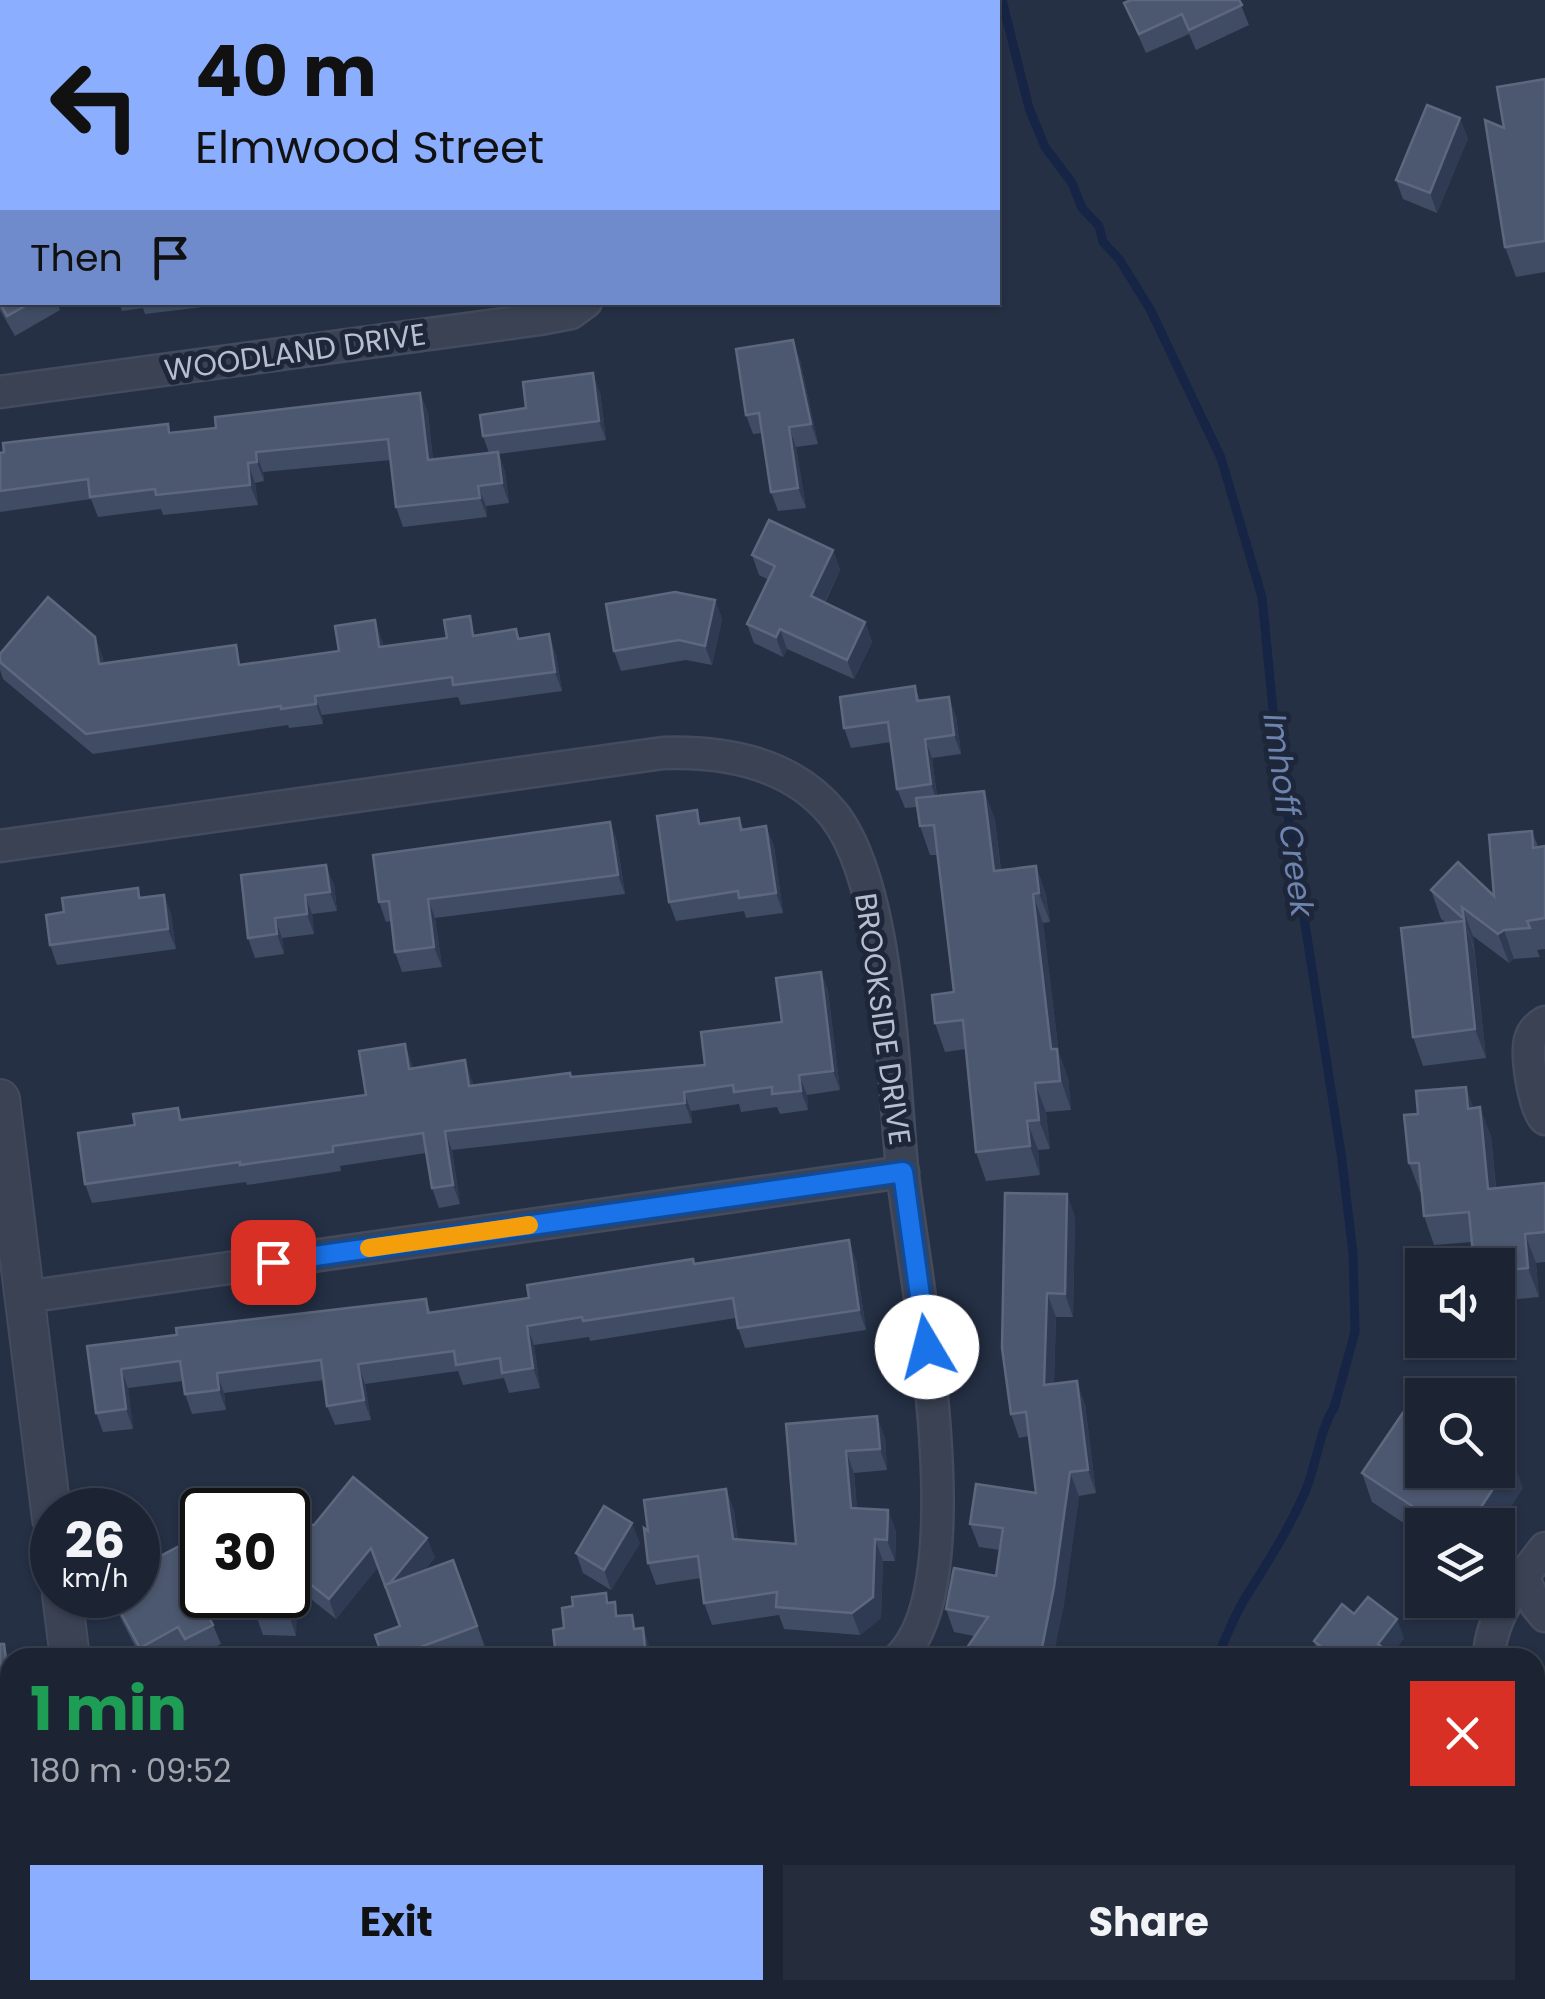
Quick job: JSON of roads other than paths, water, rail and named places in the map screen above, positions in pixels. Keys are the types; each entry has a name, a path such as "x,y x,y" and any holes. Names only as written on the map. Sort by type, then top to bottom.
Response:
{"street":[{"name":"WOODLAND DRIVE","path":"0,392 540,319 570,313 582,305"},
{"name":"BROOKSIDE DRIVE","path":"0,846 662,754 701,752 738,756 816,797 834,816 861,864 872,906 890,1025 903,1172 934,1403 937,1506 929,1588 921,1622 908,1648"},
{"path":"1545,1022 1536,1028 1529,1041 1534,1097 1545,1118"},
{"path":"0,1099 15,1277 47,1488"},
{"path":"15,1277 903,1172"},
{"path":"1489,1648 1498,1614 1545,1548"},
{"path":"1524,1579 1545,1616"},
{"path":"65,1618 69,1648"}],"waterway":[{"name":"Imhoff Creek","path":"1002,0 1029,108 1045,147 1072,183 1082,208 1099,226 1103,242 1119,259 1150,309 1221,458 1262,597 1276,740 1341,1153 1353,1253 1355,1332 1307,1487 1222,1648"}]}
